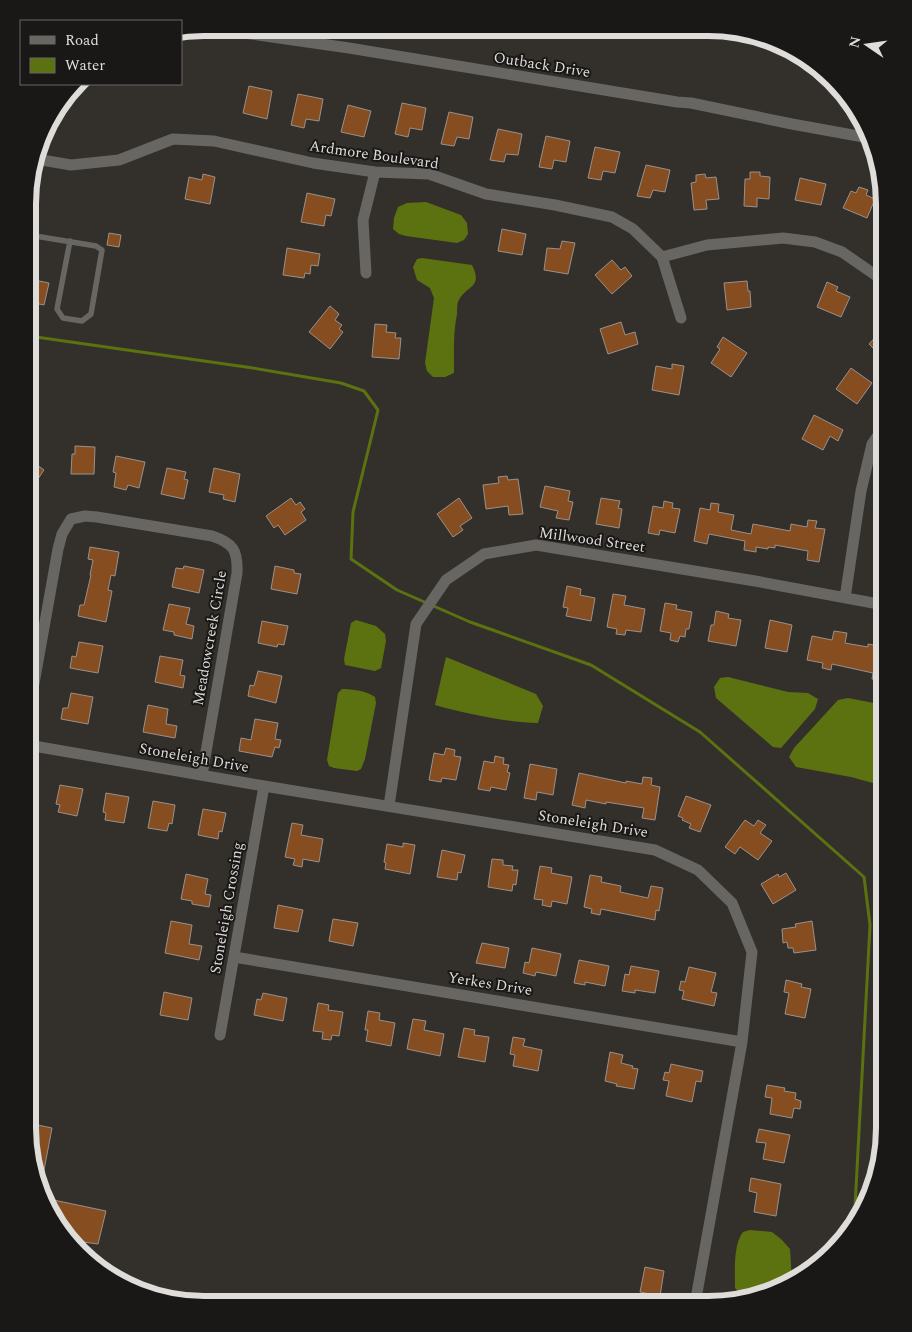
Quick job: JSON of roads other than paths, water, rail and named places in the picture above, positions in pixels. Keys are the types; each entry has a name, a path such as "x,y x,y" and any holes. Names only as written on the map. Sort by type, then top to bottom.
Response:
{"street":[{"name":"Outback Drive","path":"265,36 691,103 861,137"},
{"name":"Ardmore Boulevard","path":"42,160 71,165 119,160 173,139 214,141 313,163 375,172 429,174 486,194 555,205 612,217 633,229 662,257 681,318"},
{"path":"366,273 364,220 375,172"},
{"path":"662,257 707,246 783,238 815,242 842,252 876,275"},
{"path":"845,598 861,491 872,444 876,439"},
{"name":"Meadowcreek Circle","path":"36,672 58,549 62,534 71,519 85,516 97,517 212,536 224,540 234,549 238,561 237,573 202,775"},
{"name":"Millwood Street","path":"389,806 416,624 446,580 484,554 536,545 755,581 876,603"},
{"name":"Stoneleigh Drive","path":"36,746 655,850 698,870 732,903 752,952 742,1042 695,1296"},
{"name":"Stoneleigh Crossing","path":"220,1035 264,786"},
{"name":"Yerkes Drive","path":"234,957 742,1042"}],"lane":[{"path":"36,236 70,241 96,246 102,250 91,314 82,321 64,318 57,309 70,241"}],"water":[{"path":"426,202 461,215 467,223 468,234 464,240 457,243 406,236 399,234 393,229 398,207 407,203"},
{"path":"422,258 472,265 475,273 475,283 458,302 454,336 454,373 445,377 433,377 427,371 425,363 434,298 430,288 417,280 413,267 417,259"},
{"path":"356,620 376,626 385,634 386,641 381,668 375,671 345,665 344,659 351,623"},
{"path":"446,657 536,694 543,706 538,723 486,717 435,705"},
{"path":"728,677 788,692 808,693 818,699 815,709 781,748 773,747 716,698 714,687 720,678"},
{"path":"342,689 368,693 375,697 376,703 365,759 361,769 357,771 334,768 329,766 327,760 338,693"},
{"path":"848,698 875,703 875,784 851,777 796,767 789,757 794,748 838,700"},
{"path":"750,1230 772,1232 781,1239 790,1249 791,1273 762,1287 739,1292 735,1288 735,1258 743,1232"}],"waterway":[{"path":"36,337 253,368 341,383 364,391 378,410 353,512 351,559 397,590 470,622 591,665 700,732 864,877 870,925 855,1207"}]}
